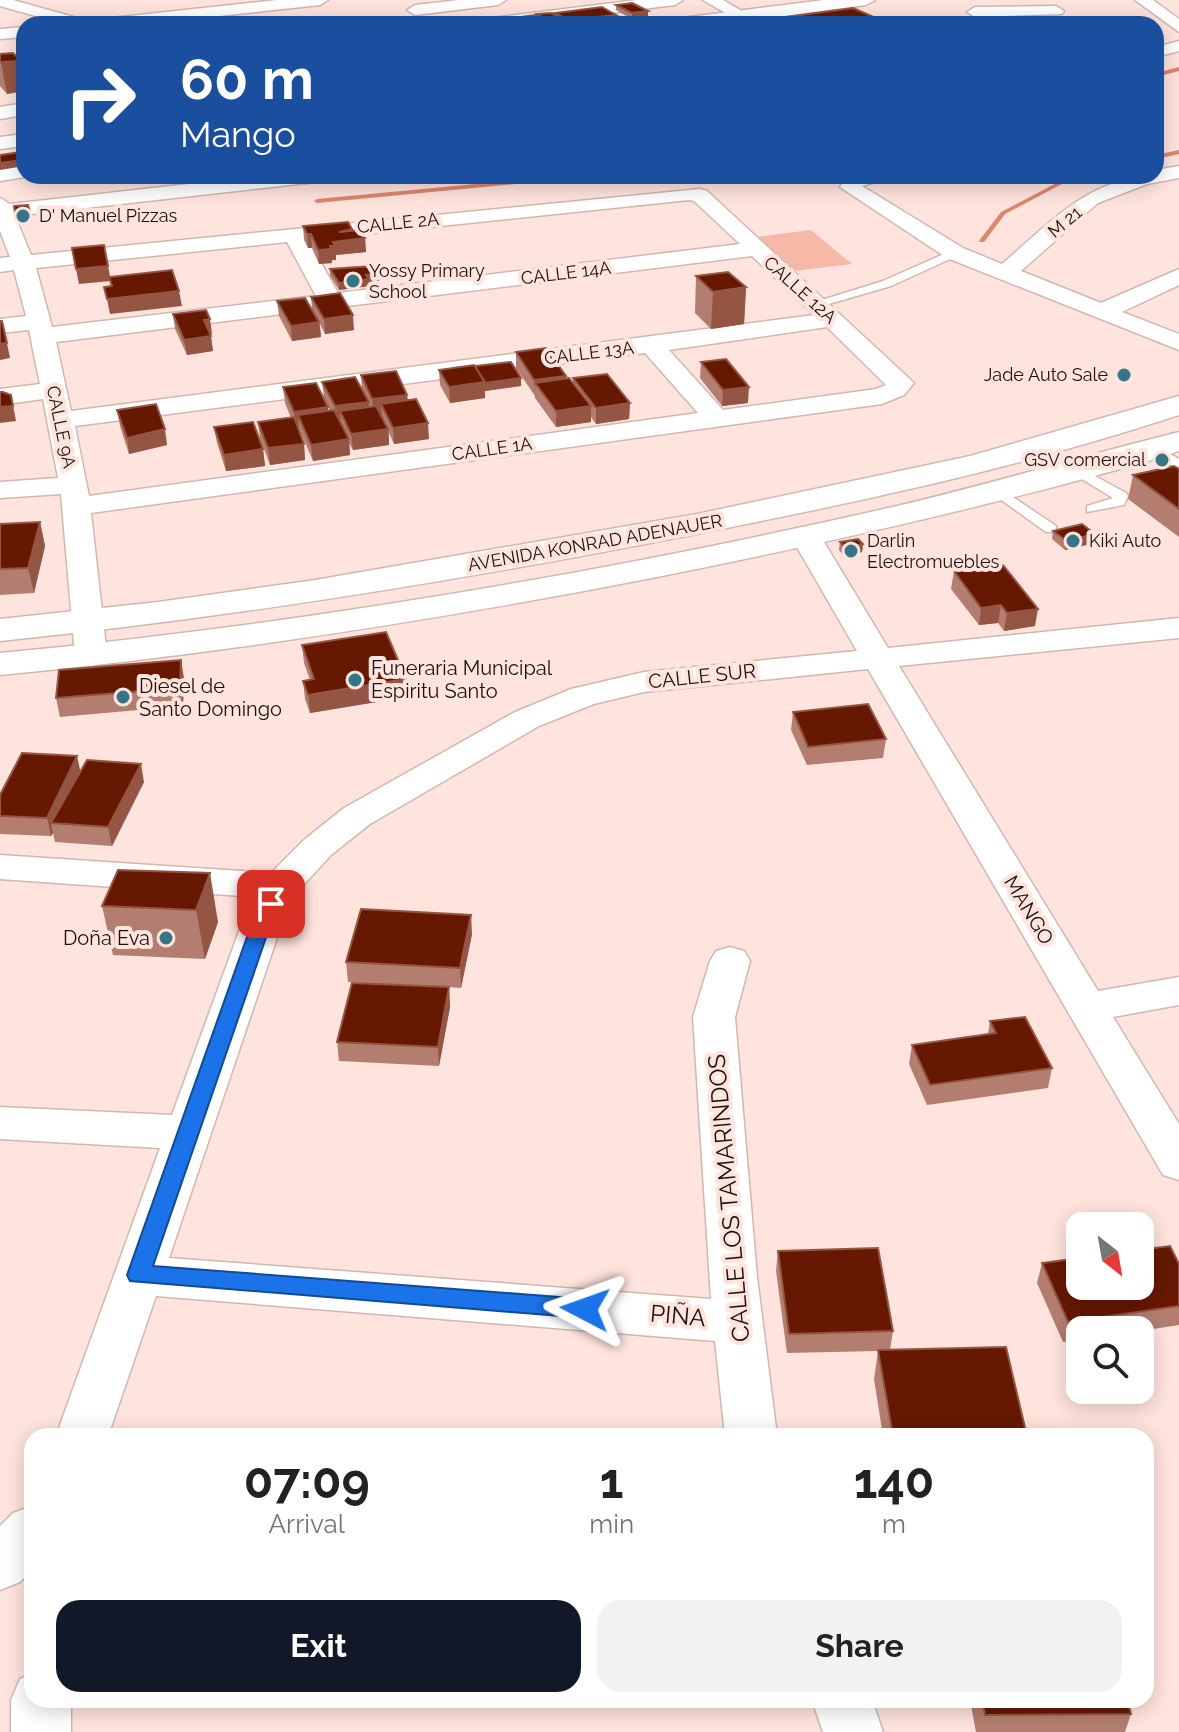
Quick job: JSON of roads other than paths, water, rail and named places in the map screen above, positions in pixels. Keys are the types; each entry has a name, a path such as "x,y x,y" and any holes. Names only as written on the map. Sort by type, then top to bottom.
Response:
{"main road":[{"path":"773,16 866,0"},
{"name":"AVENIDA KONRAD ADENAUER","path":"0,664 90,639 314,592 771,510 953,471 1096,433 1179,405"},
{"name":"AVENIDA KONRAD ADENAUER","path":"0,630 90,639 322,626 556,586 806,537 1077,470 1171,452"}],"street":[{"path":"152,0 186,9 194,15"},
{"path":"216,0 235,16"},
{"path":"409,6 498,0"},
{"path":"547,16 675,0"},
{"path":"711,0 742,16"},
{"path":"3,2 53,16"},
{"path":"249,16 300,2 324,16"},
{"path":"1149,5 1179,8"},
{"path":"1149,5 1179,27"},
{"path":"983,16 1050,6"},
{"path":"182,16 205,16"},
{"path":"1,208 193,184"},
{"path":"855,184 850,187 955,253 1179,343"},
{"name":"M 21","path":"1005,273 1091,199 1129,184"},
{"name":"CALLE 2A","path":"12,264 676,194 700,195"},
{"name":"CALLE 12A","path":"700,195 901,383"},
{"name":"CALLE 9A","path":"1,208 12,264 40,328 76,495 90,639"},
{"path":"294,234 331,302"},
{"name":"CALLE 14A","path":"0,326 40,328 331,302 755,249"},
{"path":"1102,312 1179,276"},
{"name":"CALLE 13A","path":"60,420 651,345 824,312"},
{"path":"651,345 716,418"},
{"name":"CALLE 1A","path":"0,490 76,495 882,396 901,383"},
{"path":"0,397 53,390"},
{"name":"MANGO","path":"806,537 1179,1163"},
{"name":"CALLE SUR","path":"281,886 318,847 357,816 527,719 583,696 644,682 1179,628"},
{"path":"0,867 281,886 262,923 85,1428"},
{"name":"CALLE LOS TAMARINDOS","path":"730,961 714,1017 738,1322 750,1428"},
{"path":"1087,1007 1179,991"},
{"path":"0,1123 189,1133"},
{"name":"PIÑA","path":"139,1275 738,1322"},
{"path":"0,1564 24,1539"},
{"path":"41,1708 41,1732"},
{"path":"845,1708 853,1732"}],"lane":[{"path":"824,312 955,253"},
{"path":"1077,470 1121,496 1119,502 1092,509"},
{"path":"998,491 1051,529"}],"waterway":[{"path":"1164,73 1179,69"},
{"path":"1164,155 1179,152"},
{"path":"317,201 494,184"},
{"path":"982,241 1003,213 1059,184"}],"place":[{"name":"D' Manuel Pizzas","path":"23,216"},
{"name":"Yossy Primary School","path":"353,281"},
{"name":"Jade Auto Sale","path":"1124,375"},
{"name":"GSV comercial","path":"1162,460"},
{"name":"Kiki Auto","path":"1073,541"},
{"name":"Darlin Electromuebles","path":"851,551"},
{"name":"Funeraria Municipal Espiritu Santo","path":"355,680"},
{"name":"Diesel de Santo Domingo","path":"123,697"},
{"name":"Doña Eva","path":"166,938"}]}
